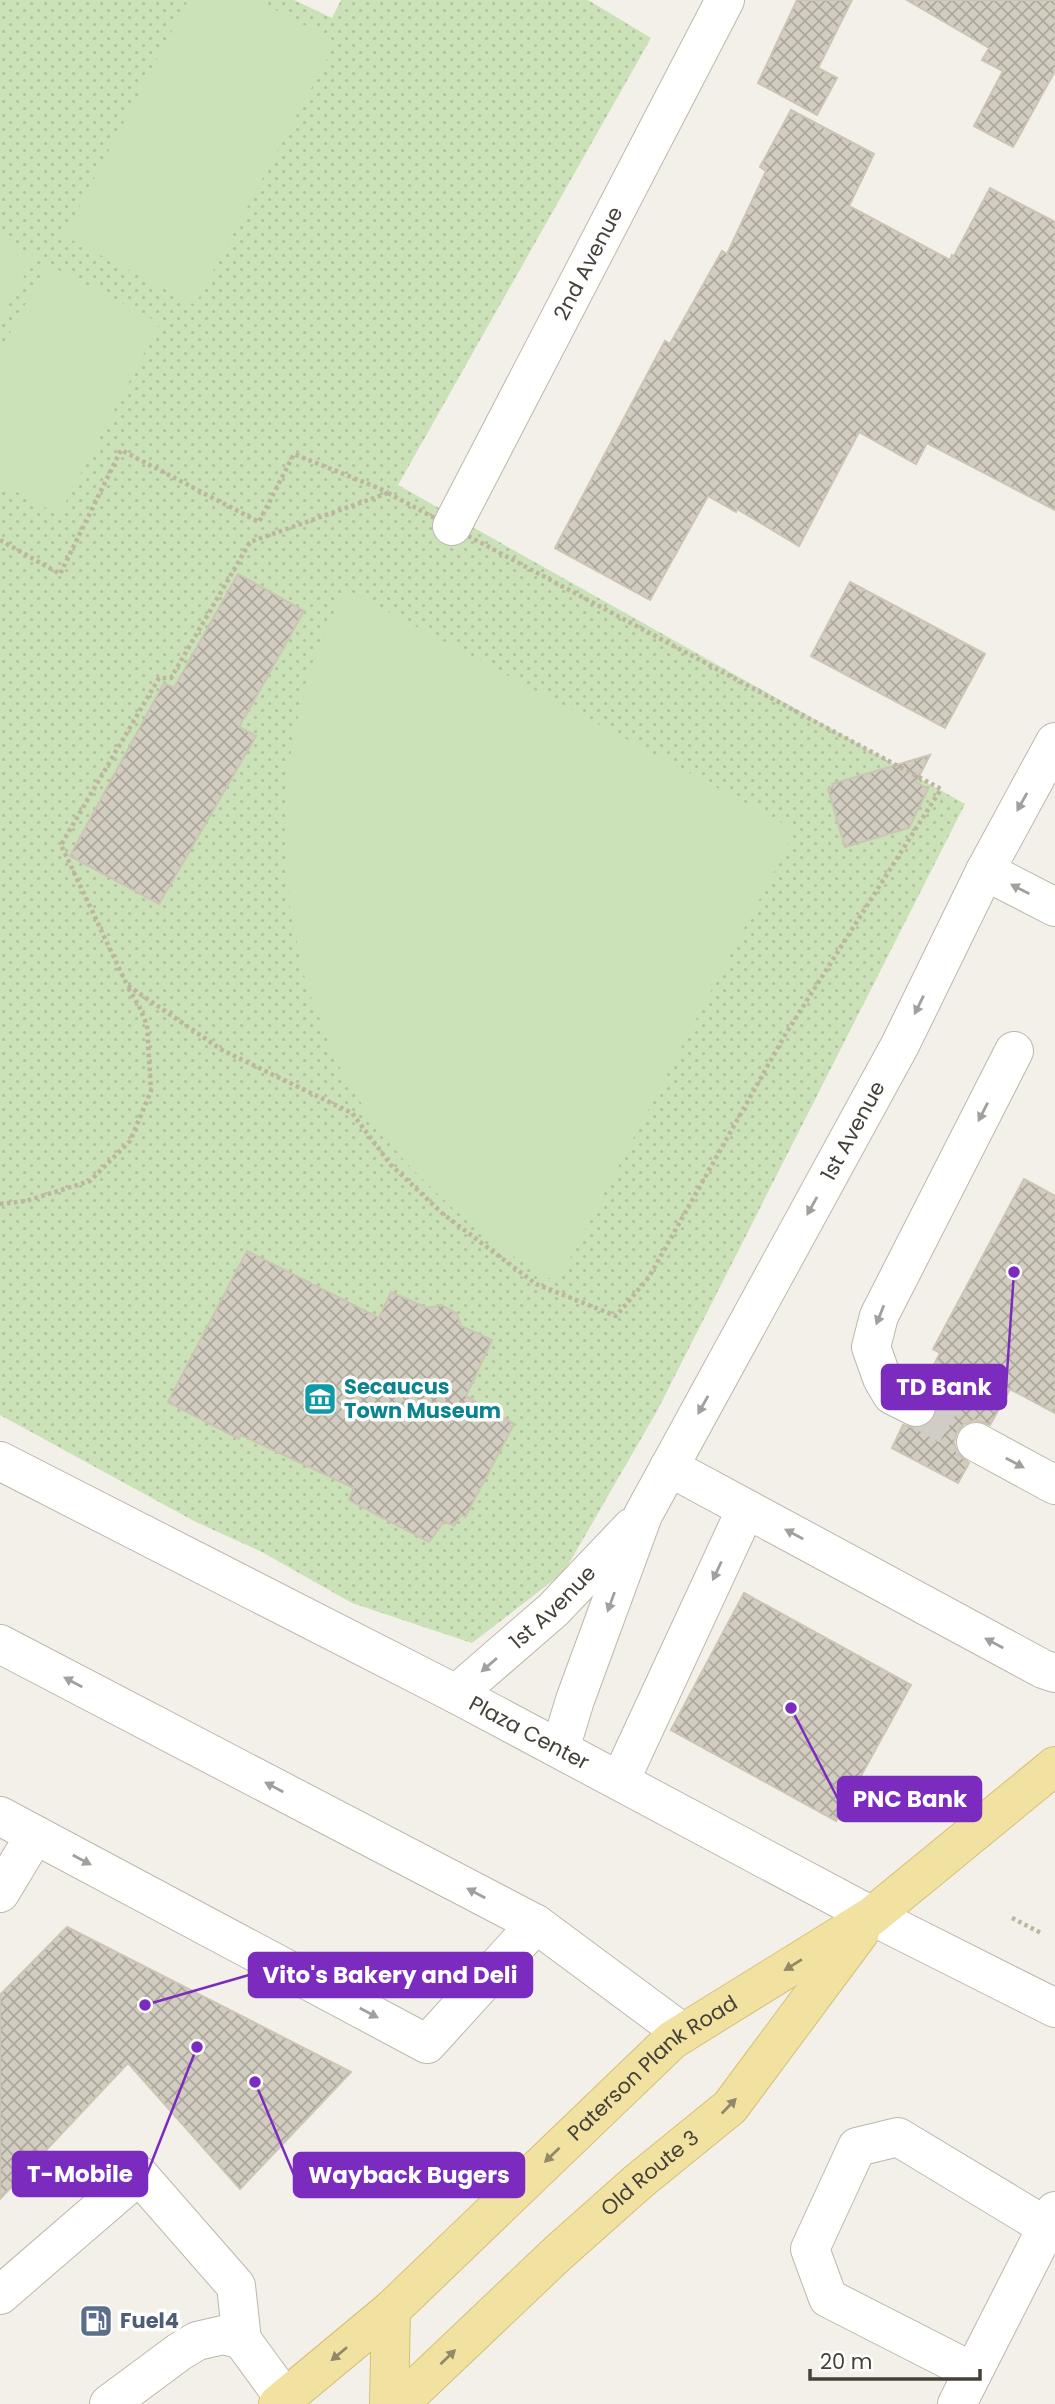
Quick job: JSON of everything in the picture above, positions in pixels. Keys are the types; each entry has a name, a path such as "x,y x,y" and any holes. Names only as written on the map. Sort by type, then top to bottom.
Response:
{"main road":[{"name":"Paterson Plank Road","path":"281,2401 391,2310 662,2050 683,2033 872,1916 1055,1766"},
{"name":"Old Route 3","path":"399,2404 568,2244 639,2181 730,2107 872,1916"},
{"path":"389,2404 391,2310"}],"street":[{"name":"2nd Avenue","path":"452,526 725,0"},
{"name":"1st Avenue","path":"560,1749 575,1700 643,1515 900,1045 985,871 1055,742"},
{"path":"985,871 1055,908"},
{"path":"916,1407 892,1395 881,1378 870,1347 879,1316 1014,1051"},
{"path":"976,1442 1055,1485"},
{"name":"Plaza Center","path":"0,1461 456,1694 872,1916 1055,2008"},
{"path":"669,1466 1043,1669 1055,1673"},
{"path":"621,1781 746,1509"},
{"name":"1st Avenue","path":"456,1694 553,1610 643,1515"},
{"path":"0,1644 536,1924 683,2033"},
{"path":"0,1816 427,2044 536,1924"},
{"path":"0,1893 35,1835"},
{"path":"898,2137 1051,2219 965,2388 828,2298 810,2249 857,2147 898,2137"},
{"path":"0,2295 139,2175 236,2286 242,2340 281,2401"},
{"path":"109,2404 197,2341 223,2335 242,2340"}],"path":[{"path":"0,540 60,574 121,450 259,522 294,454 388,493 452,526 941,789 785,1035 649,1278 616,1316 536,1284 443,1214 391,1165 352,1113 222,1050 127,985"},
{"path":"0,1204 26,1201 90,1181 130,1141 151,1091 147,1025 61,845 159,678 171,678 250,541 388,493"},
{"path":"1012,1918 1041,1933"}],"green space":[{"path":"0,0 294,0 332,18 341,0 588,0 651,38 398,485 965,804 657,1411 564,1572 472,1643 352,1603 262,1552 194,1521 0,1415"},
{"path":"188,0 257,0 336,42 195,305 64,236"},
{"path":"0,238 35,256 0,321"},
{"path":"47,264 160,323 59,515 0,483 0,351"},
{"path":"346,589 796,830 557,1283 501,1249 449,1205 406,1163 372,1121 336,1061 306,984 290,910 285,852 285,792 294,732 307,676 328,624"}],"building":[{"path":"797,0 852,0 818,68 837,78 817,115 758,83"},
{"path":"907,0 1055,0 1055,71 1013,147 974,126 1003,71 982,60 989,48"},
{"path":"791,110 874,154 849,206 950,260 990,188 1055,222 1055,510 927,443 916,464 859,432 799,546 737,509 736,512 708,496 650,600 555,548 665,341 670,344 722,251 727,254 766,171 760,167"},
{"path":"238,574 304,611 239,727 256,736 159,904 70,856 164,683 174,688"},
{"path":"850,582 985,654 945,728 811,656"},
{"path":"930,755 916,782 928,789 909,828 845,847 828,789 833,787 832,784"},
{"path":"1024,1179 1055,1196 1055,1413 1010,1389 990,1425 975,1420 964,1424 957,1432 954,1442 957,1453 969,1463 958,1483 892,1448 903,1425 918,1429 929,1425 936,1416 938,1406 935,1396 923,1386 940,1353 933,1349"},
{"name":"Secaucus Town Museum","path":"247,1251 379,1318 391,1292 427,1308 442,1305 457,1314 461,1326 492,1340 466,1396 514,1424 465,1517 461,1514 454,1526 444,1521 429,1542 349,1500 354,1488 241,1435 239,1439 168,1402"},
{"path":"744,1593 911,1685 836,1821 671,1730"},
{"path":"67,1927 351,2072 240,2189 128,2063 0,2199 0,1995"}],"tunnel":[{"path":"916,1407 976,1442"}],"place":[{"name":"TD Bank","path":"1014,1272"},
{"name":"Secaucus Town Museum","path":"320,1399"},
{"name":"PNC Bank","path":"791,1708"},
{"name":"Vito's Bakery and Deli","path":"145,2005"},
{"name":"T-Mobile","path":"197,2047"},
{"name":"Wayback Bugers","path":"255,2082"},
{"name":"Fuel4","path":"96,2321"}]}
